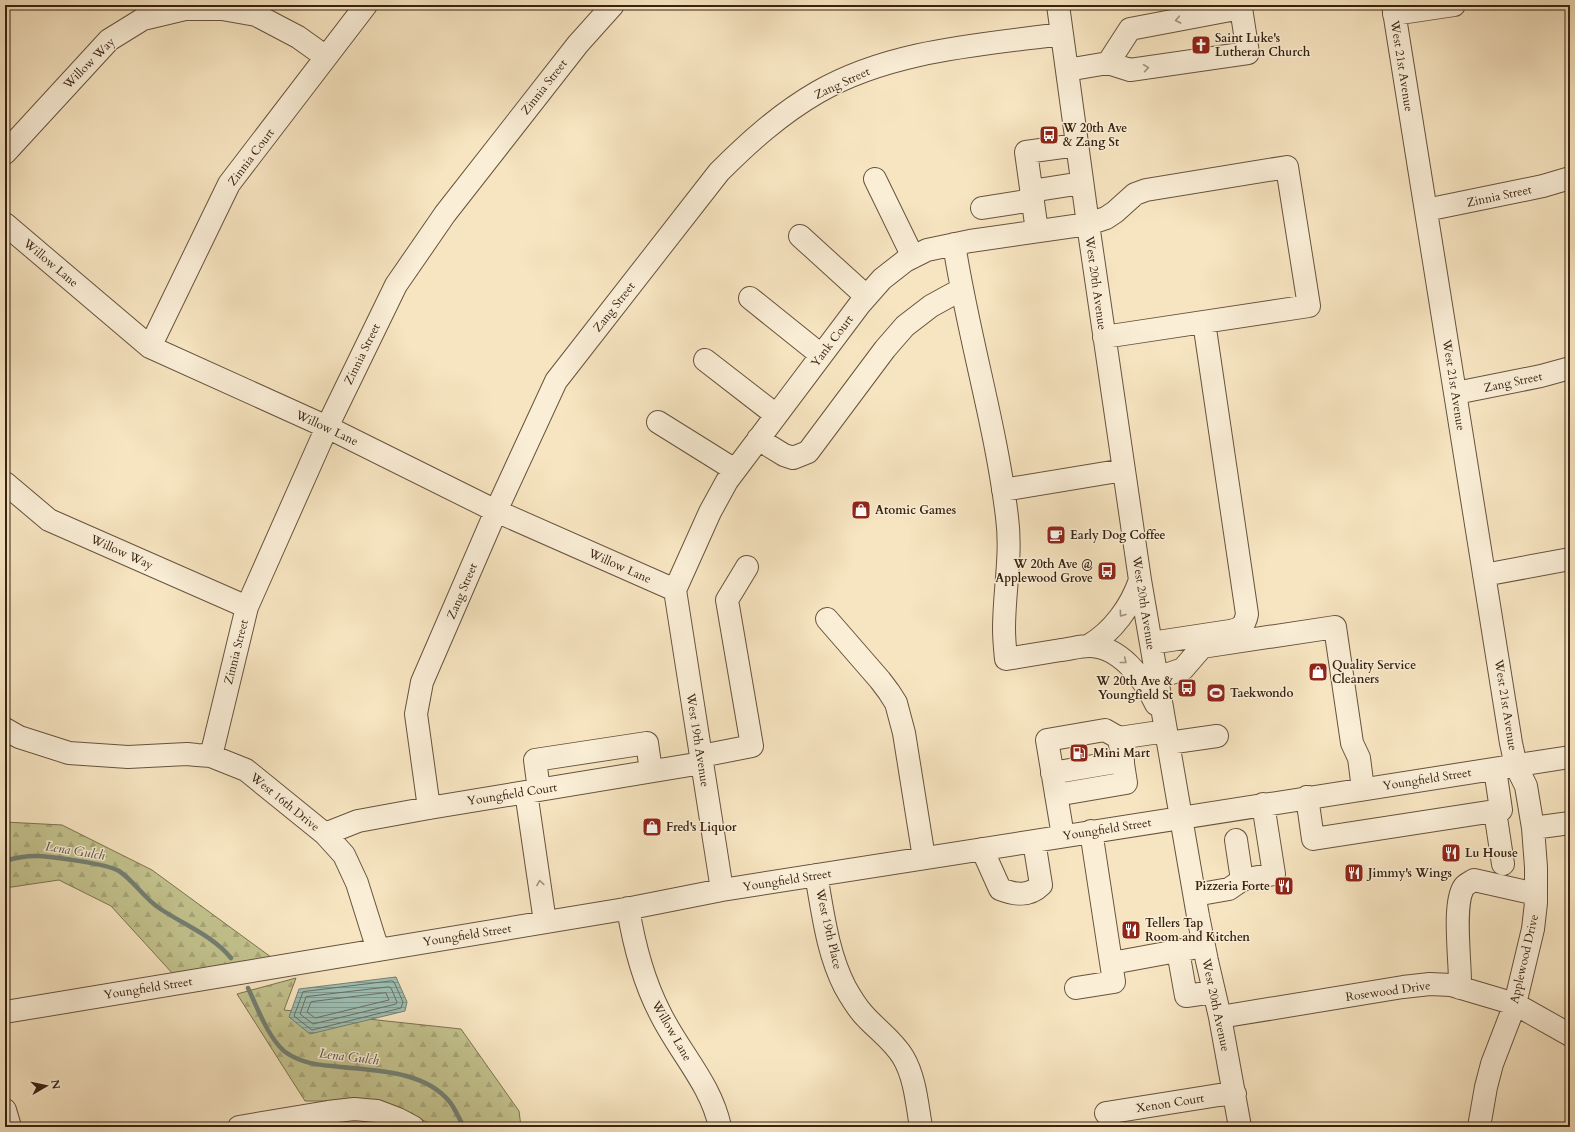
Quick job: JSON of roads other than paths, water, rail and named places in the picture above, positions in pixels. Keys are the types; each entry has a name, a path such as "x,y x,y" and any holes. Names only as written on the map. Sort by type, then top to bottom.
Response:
{"street":[{"name":"Zinnia Court","path":"150,346 230,184 366,5"},
{"name":"Zinnia Street","path":"211,756 247,607 327,427 396,285 445,214 578,44 613,5"},
{"name":"West 20th Avenue","path":"1058,5 1082,183 1140,580 1204,946 1220,1017 1240,1127"},
{"path":"1393,10 1454,5"},
{"path":"1067,70 1108,62 1130,70 1248,54 1241,8 1130,29 1108,62"},
{"name":"Willow Way","path":"5,153 109,40 144,19 185,9 222,9 256,15 298,37 326,58"},
{"name":"West 21st Avenue","path":"1393,10 1516,766"},
{"name":"Zang Street","path":"429,808 416,714 422,682 496,510 556,381 719,172 747,144 767,127 818,92 840,81 905,58 952,49 1062,34"},
{"path":"1037,232 1026,152 1077,145"},
{"name":"Yank Court","path":"675,590 710,512 727,481 866,296 882,279 905,261 927,250 954,244 1088,224 1106,218 1115,212 1134,194 1146,190 1287,167 1309,306 1204,322"},
{"path":"875,178 913,257"},
{"name":"Zinnia Street","path":"1426,210 1536,188 1570,178"},
{"path":"982,208 1082,183"},
{"name":"Willow Lane","path":"5,224 150,346 327,427 496,510 675,590"},
{"path":"800,236 866,296"},
{"path":"954,244 962,289 993,433 1010,540 1004,630 1006,659 1088,646 1100,640 1118,620 1131,602 1140,580"},
{"path":"758,439 784,455 793,458 808,452 885,349 905,326 930,306 962,289"},
{"path":"750,298 821,355"},
{"path":"1104,337 1204,322 1247,614 1246,621 1242,627 1236,630 1151,642"},
{"path":"705,360 776,415"},
{"name":"Zang Street","path":"1456,393 1541,376 1570,368"},
{"path":"658,422 735,470"},
{"path":"1003,490 1124,470"},
{"name":"Willow Way","path":"5,483 49,520 247,607"},
{"path":"1484,575 1570,559"},
{"name":"Youngfield Court","path":"325,834 358,821 651,771 701,760 752,746 727,600 747,567"},
{"name":"West 19th Avenue","path":"675,590 722,890"},
{"path":"827,619 880,680 896,703 904,733 924,858"},
{"path":"1157,678 1183,668 1202,647 1335,627 1352,743 1360,758 1363,789"},
{"path":"1088,646 1111,652 1134,670 1146,685 1166,732"},
{"name":"West 16th Drive","path":"5,729 19,737 69,753 128,757 186,754 211,756 246,770 325,834 344,855 357,883 378,950"},
{"path":"1063,836 1047,740 1105,730 1119,738 1166,732 1217,736"},
{"path":"1054,783 1126,783 1119,738"},
{"path":"545,922 533,791 535,760 647,743 651,771"},
{"name":"Youngfield Street","path":"5,1012 628,908 722,890 1307,797 1570,757"},
{"name":"Applewood Drive","path":"1479,1127 1486,1087 1492,1064 1515,1004 1533,929 1536,894 1533,828 1526,786 1516,766"},
{"path":"1307,797 1313,839 1501,810 1495,769"},
{"path":"1195,895 1229,889 1242,880 1274,874 1263,804"},
{"path":"1495,811 1503,864"},
{"path":"1533,828 1570,823"},
{"path":"1076,988 1114,982 1092,831"},
{"path":"982,849 1000,889 1015,895 1035,891 1041,885 1034,840"},
{"path":"1236,840 1242,880"},
{"name":"West 19th Place","path":"816,875 825,926 840,976 857,1007 882,1032 902,1056 908,1068 914,1087 921,1127"},
{"path":"1460,988 1461,969 1458,934 1459,899 1464,886 1474,880 1536,894"},
{"name":"Willow Lane","path":"628,908 634,941 651,992 661,1014 703,1082 720,1127"},
{"path":"1112,963 1204,946"},
{"path":"1178,951 1186,996 1214,992"},
{"name":"Rosewood Drive","path":"1220,1017 1403,987 1430,984 1451,985 1515,1004 1570,1036"},
{"name":"Xenon Court","path":"1106,1113 1235,1094"},
{"path":"239,1127 320,1113 354,1109 377,1111 398,1119 413,1127"},
{"path":"5,1110 10,1127"}],"water":[{"path":"396,977 407,1002 405,1011 310,1034 289,1017 299,989"}],"waterway":[{"name":"Lena Gulch","path":"5,861 23,857 42,856 91,863 113,868 124,875 159,908 215,943 231,958"},
{"name":"Lena Gulch","path":"248,988 263,1021 273,1038 289,1055 313,1064 395,1073 425,1083 438,1091 449,1101 464,1127"}],"place":[{"name":"Saint Luke's Lutheran Church","path":"1201,45"},
{"name":"W 20th Ave & Zang St","path":"1049,135"},
{"name":"Atomic Games","path":"861,510"},
{"name":"Early Dog Coffee","path":"1056,535"},
{"name":"W 20th Ave @ Applewood Grove","path":"1107,571"},
{"name":"Quality Service Cleaners","path":"1318,672"},
{"name":"W 20th Ave & Youngfield St","path":"1187,688"},
{"name":"Taekwondo","path":"1216,693"},
{"name":"Mini Mart","path":"1079,753"},
{"name":"Fred's Liquor","path":"652,827"},
{"name":"Lu House","path":"1451,853"},
{"name":"Jimmy's Wings","path":"1354,873"},
{"name":"Pizzeria Forte","path":"1284,886"},
{"name":"Tellers Tap Room and Kitchen","path":"1131,930"}]}
